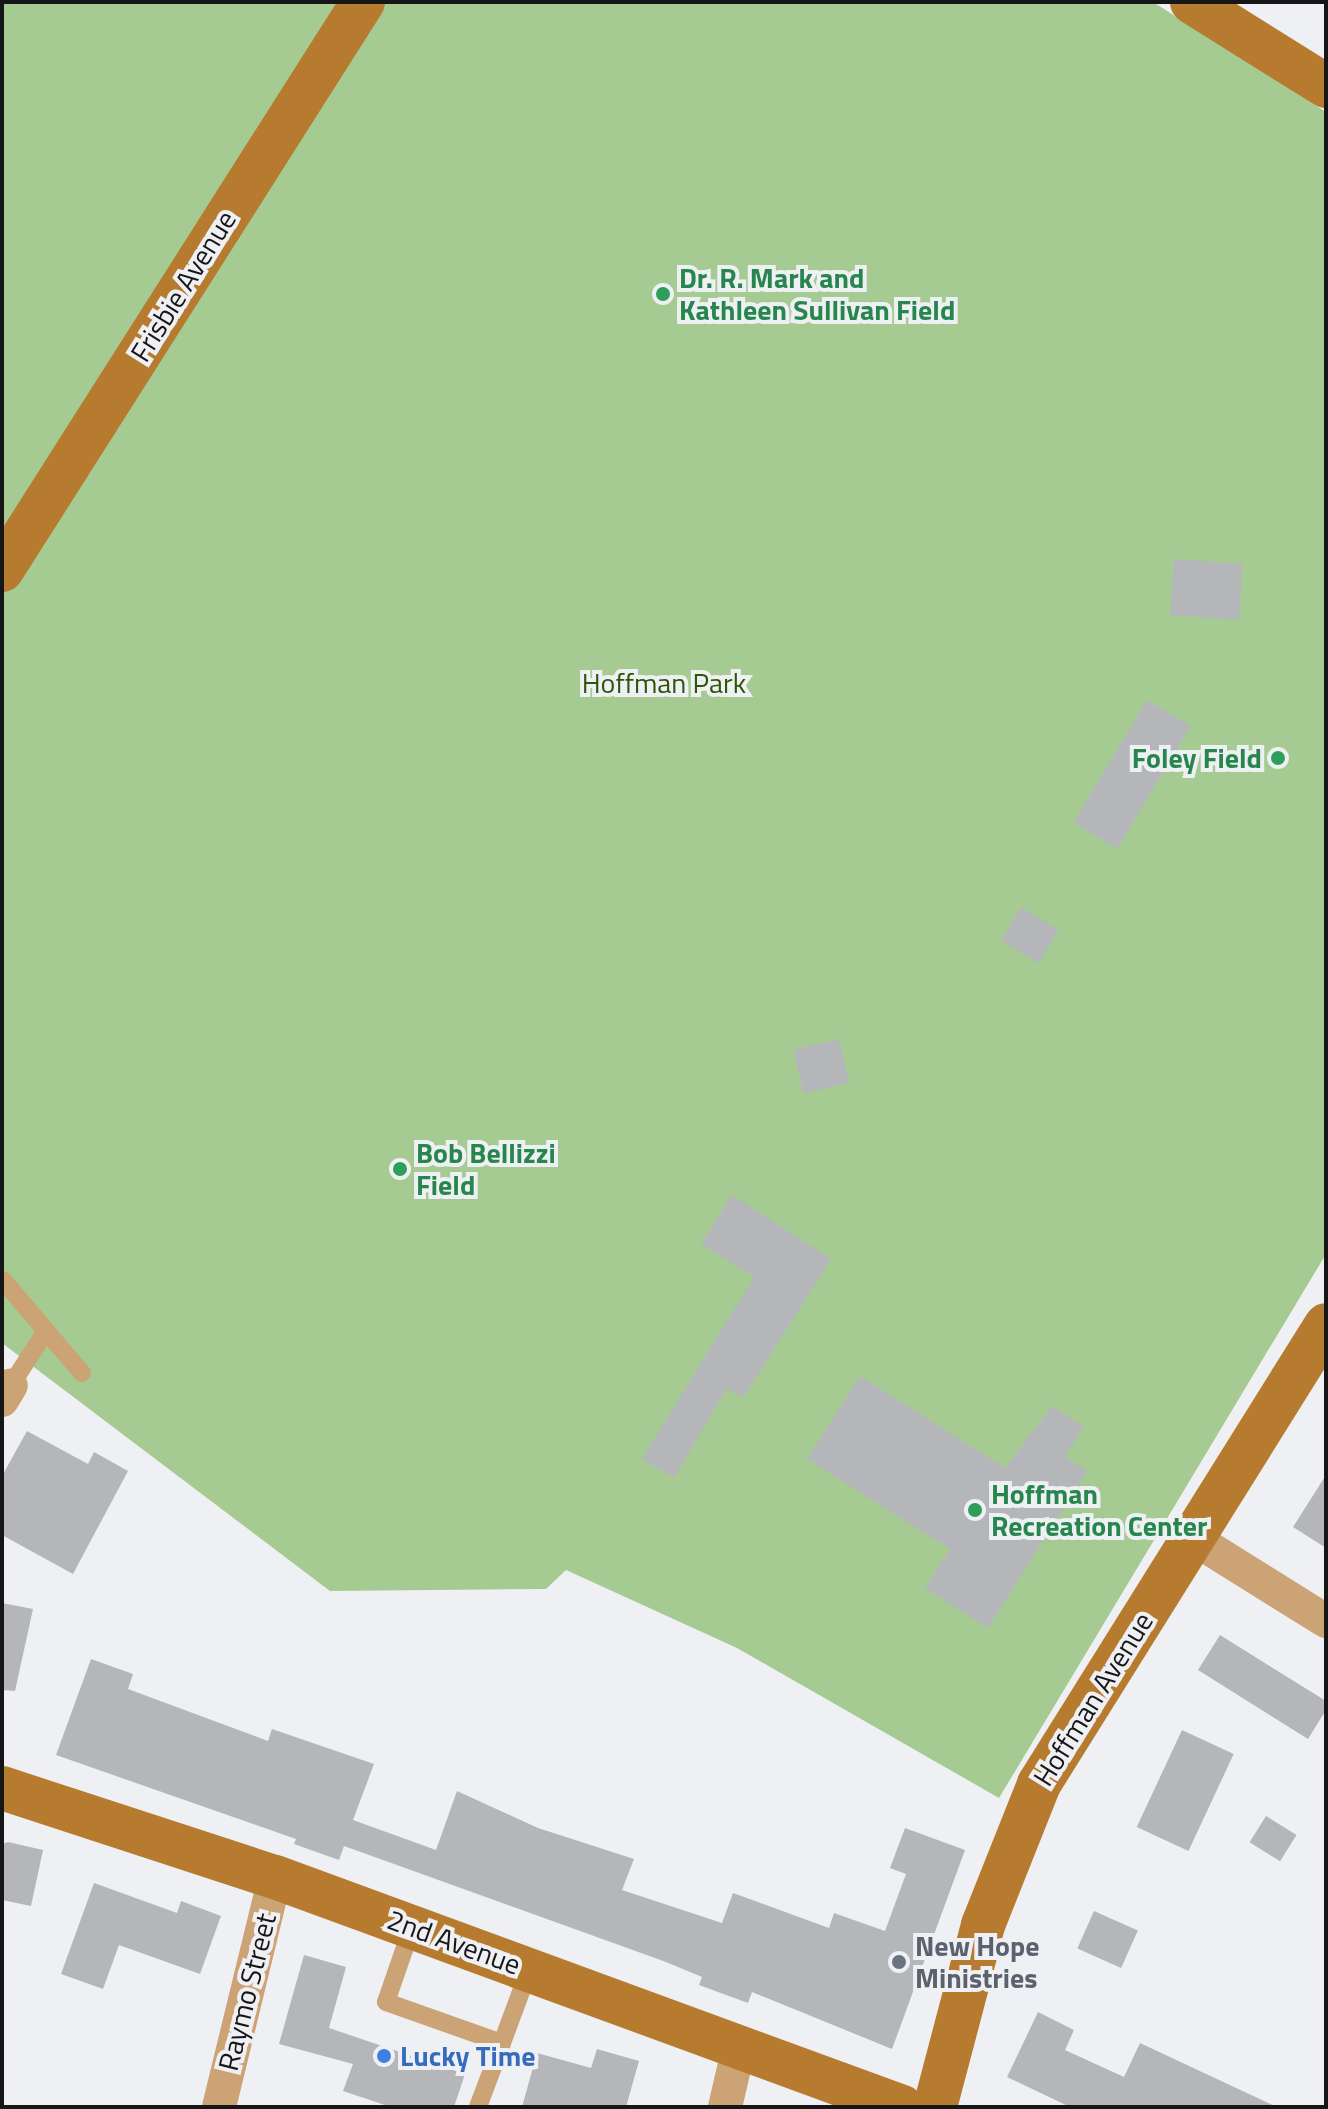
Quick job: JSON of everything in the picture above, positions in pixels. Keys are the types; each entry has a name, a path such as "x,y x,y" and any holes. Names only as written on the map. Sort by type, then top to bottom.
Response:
{"street":[{"name":"Frisbie Avenue","path":"2,570 363,2"},
{"path":"1192,2 1326,86"},
{"name":"Hoffman Avenue","path":"935,2107 983,1925 1027,1808 1326,1325"},
{"path":"1193,1538 1326,1621"},
{"name":"2nd Avenue","path":"2,1788 275,1877 902,2107"},
{"name":"Raymo Street","path":"219,2107 275,1877"},
{"path":"725,2107 739,2047"}],"lane":[{"path":"3,1280 82,1373"},
{"path":"7,1393 46,1331"},
{"path":"412,1927 386,2002 502,2043"},
{"path":"478,2107 529,1970"}],"green space":[{"name":"Hoffman Park","path":"2,2 1153,2 1326,112 1326,1254 999,1798 737,1648 566,1570 546,1589 330,1591 2,1343"}],"building":[{"path":"1174,559 1243,564 1239,620 1170,615"},
{"path":"1147,700 1191,726 1117,849 1073,823"},
{"path":"1021,907 1059,930 1039,963 1001,940"},
{"path":"839,1039 849,1083 803,1093 793,1050"},
{"path":"732,1195 831,1259 743,1398 727,1388 674,1478 642,1459 754,1277 701,1244"},
{"name":"Hoffman Recreation Center","path":"860,1376 1005,1468 1052,1406 1084,1427 1065,1457 1087,1471 988,1628 925,1588 950,1549 807,1459"},
{"path":"27,1431 88,1464 94,1452 128,1471 73,1574 2,1535 2,1476"},
{"path":"1326,1475 1326,1548 1293,1527"},
{"path":"2,1603 33,1609 15,1691 2,1690"},
{"path":"1220,1635 1326,1701 1326,1710 1308,1739 1198,1670"},
{"path":"91,1659 133,1674 128,1689 268,1741 272,1729 374,1764 353,1820 436,1850 457,1791 538,1828 634,1859 622,1890 722,1923 733,1893 829,1928 834,1913 885,1931 906,1874 890,1868 905,1828 965,1850 892,2049 752,1992 748,2003 699,1985 702,1977 666,1962 344,1846 339,1860 294,1844 296,1839 56,1755"},
{"path":"1182,1730 1234,1754 1188,1851 1137,1827"},
{"path":"1266,1816 1297,1835 1280,1861 1250,1842"},
{"path":"8,1842 43,1850 31,1906 2,1900 2,1844"},
{"path":"94,1883 177,1913 181,1901 221,1916 200,1974 119,1945 103,1989 61,1974"},
{"path":"1094,1911 1138,1931 1121,1968 1077,1948"},
{"path":"304,1955 346,1967 329,2028 465,2074 454,2107 391,2107 343,2091 353,2064 279,2044"},
{"path":"1038,2012 1074,2030 1065,2050 1124,2077 1140,2043 1277,2107 1070,2107 1007,2077"},
{"path":"597,2049 639,2061 626,2107 522,2107 537,2053 591,2068"}],"place":[{"name":"Dr. R. Mark and Kathleen Sullivan Field","path":"663,294"},
{"name":"Foley Field","path":"1278,758"},
{"name":"Bob Bellizzi Field","path":"400,1169"},
{"name":"Hoffman Recreation Center","path":"975,1510"},
{"name":"New Hope Ministries","path":"899,1962"},
{"name":"Lucky Time","path":"384,2056"}]}
